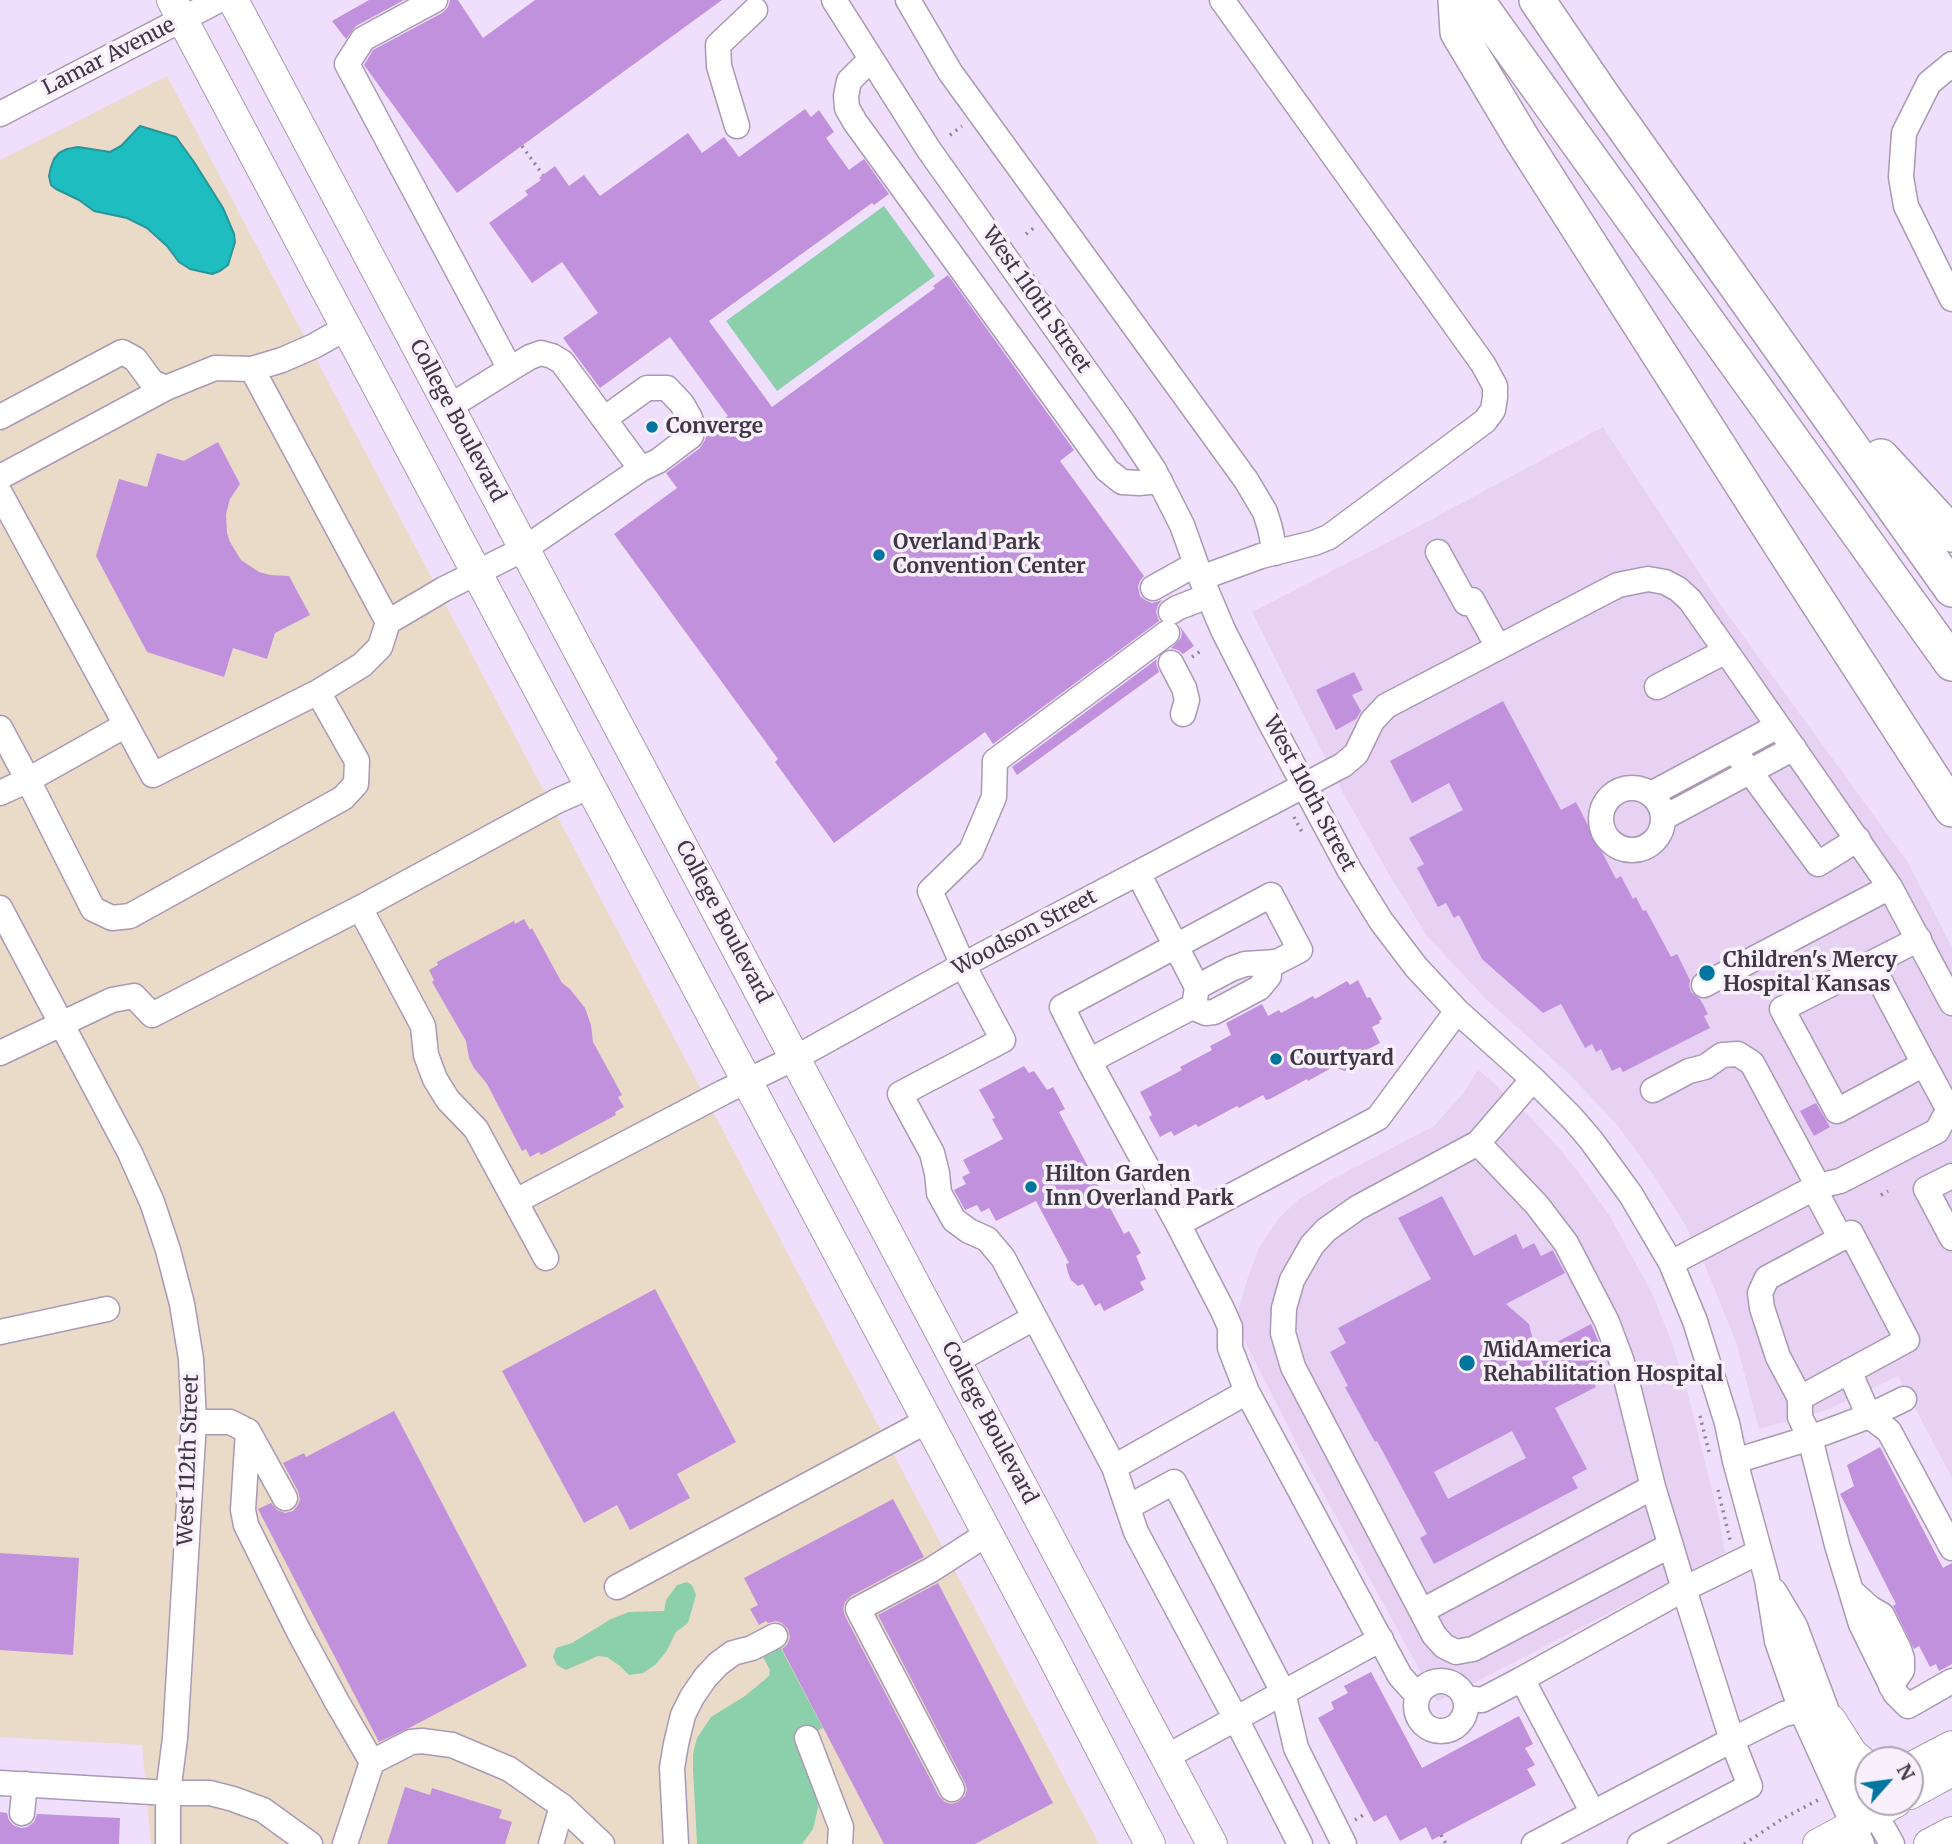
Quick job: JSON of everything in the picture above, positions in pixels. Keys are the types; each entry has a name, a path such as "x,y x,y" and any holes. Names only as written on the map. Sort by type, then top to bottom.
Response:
{"highway":[{"path":"1456,0 1458,32 1522,139 1952,809"},
{"path":"1476,0 1952,663"},
{"path":"1538,0 1603,97 1952,589"},
{"path":"1779,346 1952,534"}],"main road":[{"name":"College Boulevard","path":"233,0 1212,1844"},
{"path":"177,10 988,1534 1150,1844"},
{"path":"1830,1720 1854,1755"},
{"path":"1924,1761 1952,1746"},
{"path":"1924,1786 1952,1771"},
{"path":"1818,1844 1871,1821"},
{"path":"1929,1844 1952,1832"}],"street":[{"name":"Lamar Avenue","path":"0,114 177,10 219,0"},
{"path":"435,0 363,39 347,64 510,369"},
{"name":"West 110th Street","path":"834,0 929,150 1123,423 1160,481 1182,525 1223,629 1304,785 1381,921 1416,967 1457,1011 1572,1118 1631,1195 1671,1263 1709,1360 1767,1579 1777,1641 1801,1710 1871,1821 1892,1844"},
{"path":"908,0 950,72 1246,480 1265,512 1275,553"},
{"path":"1153,589 1202,579 1261,556 1329,537 1485,421 1493,410 1495,386 1483,364 1222,0"},
{"path":"737,127 719,66 718,45 758,3"},
{"path":"871,58 849,81 847,108 855,122 1107,470 1122,482 1160,481"},
{"path":"1952,64 1929,83 1904,133 1902,177 1906,206 1952,299"},
{"path":"0,477 166,387 215,368 252,369 282,360 346,328"},
{"path":"0,417 122,352 135,359 152,382 166,387"},
{"path":"449,407 530,357 541,353 552,356 567,368 641,469"},
{"path":"252,369 388,622"},
{"path":"0,493 153,775 318,692 362,665 380,648 388,622 444,589 524,549 641,469 658,461 691,436 693,427 682,404 667,388 647,388 604,419"},
{"path":"1438,552 1492,651"},
{"path":"1202,579 1177,608 1169,623 995,761 994,797 971,851 930,891 963,964 1003,1040 900,1094 932,1153 939,1193 954,1220 987,1239 1003,1258 1114,1467 1136,1532 1300,1844"},
{"name":"Woodson Street","path":"516,1201 795,1058 963,964 1343,765 1356,754 1372,721 1386,706 1618,585 1648,579 1665,582 1690,600 1890,887 1952,1003"},
{"path":"1657,687 1726,651"},
{"path":"1179,661 1187,700 1183,714"},
{"path":"0,728 93,909 112,918 130,916 343,798 356,784 357,761 318,692"},
{"path":"0,793 126,725"},
{"path":"1651,794 1778,726"},
{"path":"1663,818 1794,748"},
{"path":"1734,750 1818,864 1857,839"},
{"path":"0,1053 112,1000 134,996 152,1015 360,908 557,801 590,787"},
{"path":"1628,788 1651,794 1661,808 1663,818 1662,828 1651,844 1643,849 1633,850 1613,845 1602,827 1601,816 1609,797 1628,788"},
{"path":"1138,873 1175,945 1195,996"},
{"path":"1704,985 1890,887"},
{"path":"1089,1061 1195,996 1231,969 1245,964 1277,962 1300,950 1272,895 1062,1007 1089,1061 1178,1224 1230,1326 1230,1348 1247,1392 1401,1676 1418,1696"},
{"name":"West 112th Street","path":"0,908 130,1153 152,1202 183,1304 191,1359 194,1422 175,1738 167,1793 168,1844"},
{"path":"360,908 423,1026 426,1055 435,1079 448,1100 476,1129 546,1258"},
{"path":"1919,939 1782,1009 1837,1111 1924,1064"},
{"path":"1671,1263 1818,1186 1831,1170 1842,1164 1931,1117 1949,1115 1871,964"},
{"path":"1178,1224 1378,1118 1457,1011"},
{"path":"1653,1090 1689,1071 1705,1067 1722,1055 1738,1054 1752,1063 1818,1186 1818,1196 1846,1236 1907,1340 1800,1398"},
{"path":"1532,1079 1478,1143 1357,1208 1325,1230 1303,1258 1292,1280 1284,1308 1283,1333 1287,1352 1434,1635 1444,1646 1456,1652 1473,1649 1671,1545"},
{"path":"1478,1143 1537,1205 1566,1243 1607,1322 1622,1362 1653,1487 1684,1589 1732,1740 1750,1786 1640,1844"},
{"path":"1952,1176 1926,1189 1952,1238"},
{"path":"1846,1236 1767,1278 1760,1293 1762,1308 1778,1357 1800,1398 1801,1417 1810,1438 1837,1545 1861,1624 1891,1686 1908,1706 1952,1681"},
{"path":"0,1332 107,1309"},
{"path":"956,1362 1034,1318"},
{"path":"1849,1371 1869,1416 1889,1431 1952,1548"},
{"path":"1114,1467 1247,1392"},
{"path":"1735,1461 1810,1438 1869,1416 1904,1399"},
{"path":"617,1587 927,1421"},
{"path":"194,1422 230,1422 248,1431 285,1498"},
{"path":"248,1431 243,1510 246,1525 305,1642 372,1762"},
{"path":"1128,1507 1174,1482 1283,1692 1296,1748 1343,1844"},
{"path":"1422,1611 1653,1487"},
{"path":"952,1789 858,1609 930,1570 988,1534"},
{"path":"1465,1698 1482,1700 1684,1589 1759,1552"},
{"name":"West 110th Street","path":"1767,1579 1795,1626 1871,1821"},
{"path":"676,1844 672,1768 683,1715 705,1678 733,1653 739,1643 748,1636 772,1630"},
{"path":"1166,1757 1381,1639"},
{"path":"1522,1679 1593,1813"},
{"path":"1439,1681 1452,1683 1465,1698 1467,1710 1464,1717 1452,1729 1444,1731 1428,1728 1422,1723 1416,1709 1418,1696 1427,1685 1439,1681"},
{"path":"1534,1844 1732,1740 1784,1714 1801,1710"},
{"path":"807,1738 841,1827 841,1844"},
{"path":"345,1844 372,1762 411,1742 422,1741 452,1745 509,1769 562,1806 602,1844"},
{"path":"0,1783 210,1793 263,1810 310,1844"},
{"path":"22,1813 25,1784"},
{"path":"551,1844 562,1806"}],"path":[{"path":"950,135 970,120"},
{"path":"522,146 543,175"},
{"path":"1179,661 1202,650"},
{"path":"1881,1195 1888,1191"},
{"path":"1699,1414 1709,1455"},
{"path":"1716,1482 1732,1549"},
{"path":"1744,1844 1782,1819 1818,1800 1822,1801"},
{"path":"1441,1835 1446,1844"}],"shaded area":[{"path":"167,76 1099,1844 151,1844 142,1745 0,1737 0,160"},
{"path":"140,126 176,137 223,208 235,242 228,265 220,271 212,274 190,269 179,262 167,246 147,228 127,218 94,211 51,185 51,167 59,153 78,147 110,152 121,146"},
{"path":"884,206 935,276 777,391 726,321"},
{"name":"Children's Mercy Hospital Kansas","path":"1603,427 1720,604 1907,861 1952,947 1952,1478 1898,1376 1827,1410 1759,1429 1736,1342 1685,1225 1618,1126 1570,1075 1486,999 1427,936 1342,791 1252,612"},
{"name":"MidAmerica Rehabilitation Hospital","path":"1478,1069 1529,1116 1582,1177 1609,1215 1652,1293 1686,1386 1719,1518 1725,1553 1437,1702 1304,1458 1235,1322 1259,1248 1279,1218 1298,1200 1327,1182 1434,1126 1465,1091"},
{"path":"687,1582 692,1585 696,1595 688,1623 676,1632 666,1652 655,1665 643,1673 629,1675 607,1657 598,1656 566,1670 557,1665 553,1657 556,1648 572,1643 611,1619 629,1612 664,1611 666,1600 677,1585"},
{"path":"777,1641 823,1728 799,1740 817,1794 818,1808 813,1829 802,1844 697,1844 693,1754 697,1738 711,1717 745,1696 769,1676 770,1670 762,1655"}],"building":[{"path":"369,0 404,0 356,26 346,39 332,21"},
{"path":"450,0 458,0 483,38 535,0 722,0 457,193 364,65 373,50 442,13"},
{"name":"Overland Park Convention Center","path":"805,109 811,117 819,110 834,132 826,138 849,170 864,159 889,194 874,205 872,203 709,321 772,407 935,288 933,286 948,275 1074,450 1060,461 1144,576 1138,587 1140,596 1152,603 1162,600 1156,612 1159,621 993,744 985,732 834,843 775,762 778,759 614,534 677,488 666,473 700,448 707,431 728,416 670,337 600,388 563,338 598,313 562,262 532,283 489,223 528,195 525,191 555,166 569,186 584,175 600,196 688,133 702,153 724,137 739,157"},
{"path":"218,442 240,484 230,499 226,514 230,542 241,560 259,572 289,576 310,615 275,633 267,659 233,648 224,677 147,652 96,556 119,479 147,487 157,453 184,461"},
{"path":"1179,625 1194,646 1183,654 1171,648 1181,638"},
{"path":"1157,659 1159,672 1017,775 1012,767"},
{"path":"1354,672 1363,690 1352,695 1361,711 1356,719 1336,730 1316,690"},
{"name":"Children's Mercy Hospital Kansas","path":"1503,701 1561,810 1576,802 1616,879 1621,876 1633,899 1636,897 1643,911 1646,910 1671,957 1677,954 1690,980 1691,992 1700,999 1708,1014 1704,1016 1710,1028 1623,1072 1620,1067 1612,1071 1601,1049 1596,1052 1592,1044 1585,1048 1561,1004 1543,1013 1482,959 1459,915 1454,918 1446,903 1438,907 1417,868 1424,864 1409,838 1463,810 1449,783 1412,803 1390,761"},
{"path":"524,919 530,930 532,928 562,983 585,1008 593,1042 622,1095 618,1097 624,1107 615,1112 616,1115 541,1155 539,1152 530,1157 526,1149 522,1151 487,1084 474,1068 466,1041 432,982 434,980 429,970 438,965 437,962 514,921 515,924"},
{"name":"Courtyard","path":"1358,980 1382,1019 1372,1027 1380,1043 1359,1054 1356,1065 1345,1071 1333,1067 1270,1099 1266,1100 1263,1095 1198,1127 1196,1124 1174,1136 1171,1131 1160,1137 1140,1092 1182,1070 1180,1067 1212,1050 1210,1046 1231,1035 1226,1023 1262,1004 1268,1016 1279,1010 1281,1013 1313,996 1315,999 1347,981 1350,985"},
{"name":"Hilton Garden Inn Overland Park","path":"1024,1066 1029,1073 1034,1071 1047,1090 1053,1087 1065,1109 1059,1112 1124,1234 1129,1231 1141,1253 1136,1256 1146,1279 1140,1282 1144,1290 1104,1311 1100,1303 1095,1306 1083,1284 1078,1286 1071,1280 1066,1264 1069,1263 1036,1201 996,1221 989,1208 981,1212 977,1205 965,1210 954,1190 966,1184 962,1177 970,1173 963,1160 1003,1139 979,1090"},
{"path":"1816,1103 1830,1127 1814,1136 1800,1111"},
{"path":"1442,1196 1474,1256 1516,1234 1523,1249 1534,1243 1541,1256 1553,1250 1565,1273 1506,1304 1529,1324 1536,1353 1591,1324 1601,1348 1592,1353 1599,1366 1589,1372 1596,1387 1555,1408 1587,1469 1572,1477 1578,1488 1434,1564 1420,1538 1427,1534 1345,1387 1348,1386 1330,1352 1346,1343 1338,1328 1431,1279 1398,1218","holes":["1512,1431 1526,1458 1448,1499 1434,1472"]},
{"path":"655,1289 736,1442 677,1474 690,1498 630,1530 617,1505 584,1523 502,1371"},
{"path":"394,1411 527,1666 379,1742 258,1509 271,1503 277,1510 285,1513 293,1511 298,1505 298,1491 283,1463 304,1453 306,1457"},
{"path":"1880,1447 1943,1568 1952,1563 1952,1664 1939,1671 1936,1664 1930,1667 1919,1646 1914,1649 1893,1606 1896,1604 1840,1494 1854,1486 1847,1465"},
{"path":"893,1499 924,1557 851,1596 843,1609 939,1796 951,1804 965,1796 967,1789 878,1615 938,1583 1053,1803 975,1844 884,1844 782,1649 790,1637 788,1629 776,1621 766,1621 759,1625 750,1609 758,1605 744,1578"},
{"path":"0,1553 79,1558 73,1655 0,1650"},
{"path":"1371,1672 1422,1768 1519,1716 1533,1744 1525,1748 1535,1765 1527,1769 1536,1785 1432,1840 1426,1827 1400,1841 1386,1815 1374,1822 1318,1718 1334,1709 1331,1702 1348,1693 1344,1686"},
{"path":"405,1787 430,1795 432,1788 502,1810 499,1818 512,1822 505,1844 387,1844"},
{"path":"0,1812 7,1813 13,1825 21,1828 34,1822 37,1814 120,1818 119,1844 0,1844"}],"place":[{"name":"Converge","path":"652,427"},
{"name":"Overland Park Convention Center","path":"879,555"},
{"name":"Children's Mercy Hospital Kansas","path":"1707,973"},
{"name":"Courtyard","path":"1276,1059"},
{"name":"Hilton Garden Inn Overland Park","path":"1031,1187"},
{"name":"MidAmerica Rehabilitation Hospital","path":"1467,1363"}]}
